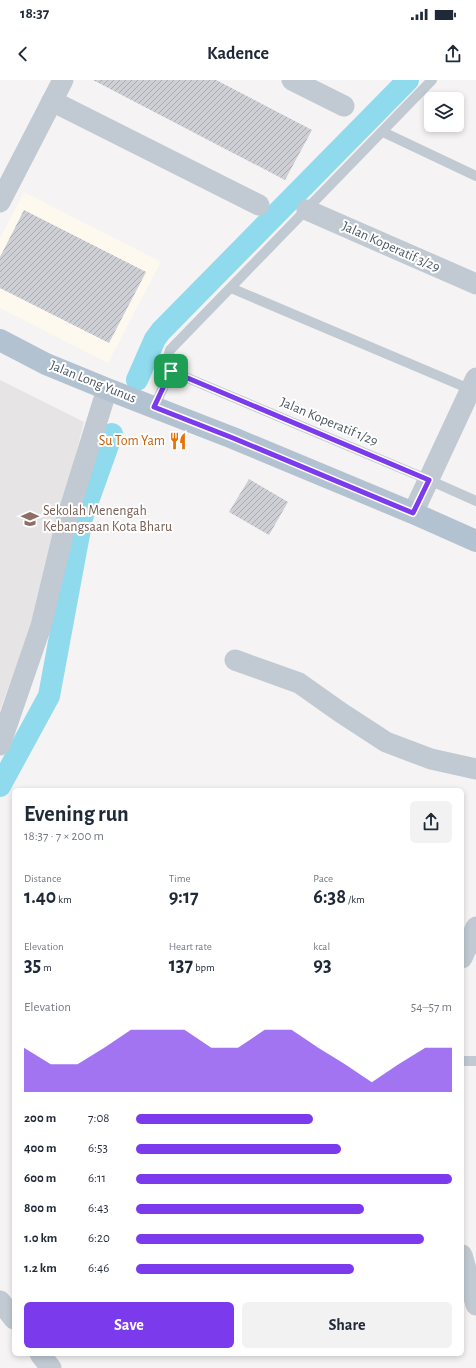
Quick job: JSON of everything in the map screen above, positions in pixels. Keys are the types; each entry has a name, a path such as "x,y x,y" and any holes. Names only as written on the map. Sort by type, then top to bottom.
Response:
{"main road":[{"name":"Jalan Long Yunus","path":"0,340 46,364 233,438 476,541"}],"street":[{"path":"0,202 63,80"},
{"path":"292,80 344,106"},
{"path":"52,102 259,205"},
{"name":"Jalan Koperatif 3/29","path":"307,210 476,284"},
{"path":"413,513 474,386"},
{"path":"0,745 41,626 67,518 107,389"},
{"path":"235,660 299,683 386,742 431,759 476,769"},
{"path":"464,954 476,927"},
{"path":"464,1262 476,1305"},
{"path":"0,1301 12,1316"},
{"path":"42,1356 51,1368"}],"lane":[{"path":"154,407 171,371 167,362 170,350 432,80"},
{"path":"383,132 476,176"},
{"path":"231,288 474,386"},
{"name":"Jalan Koperatif 1/29","path":"171,371 429,480 476,502"},
{"path":"464,1061 476,1061"}],"shaded area":[{"path":"24,192 161,262 108,363 0,308 0,238"},
{"name":"Sekolah Menengah Kebangsaan Kota Bharu","path":"0,380 84,422 35,616 0,710"}],"building":[{"path":"93,80 216,80 312,130 285,180"},
{"path":"24,210 146,272 109,343 0,288 0,257"},
{"path":"249,479 288,502 269,535 229,512"}],"waterway":[{"path":"137,380 155,339 161,331 408,80"},
{"path":"0,786 49,696 82,518 112,434"}],"place":[{"name":"Su Tom Yam","path":"178,441"},
{"name":"Sekolah Menengah Kebangsaan Kota Bharu","path":"30,519"}],"route":[{"path":"171,371 429,480 413,513 233,438 154,407 171,371"}]}
